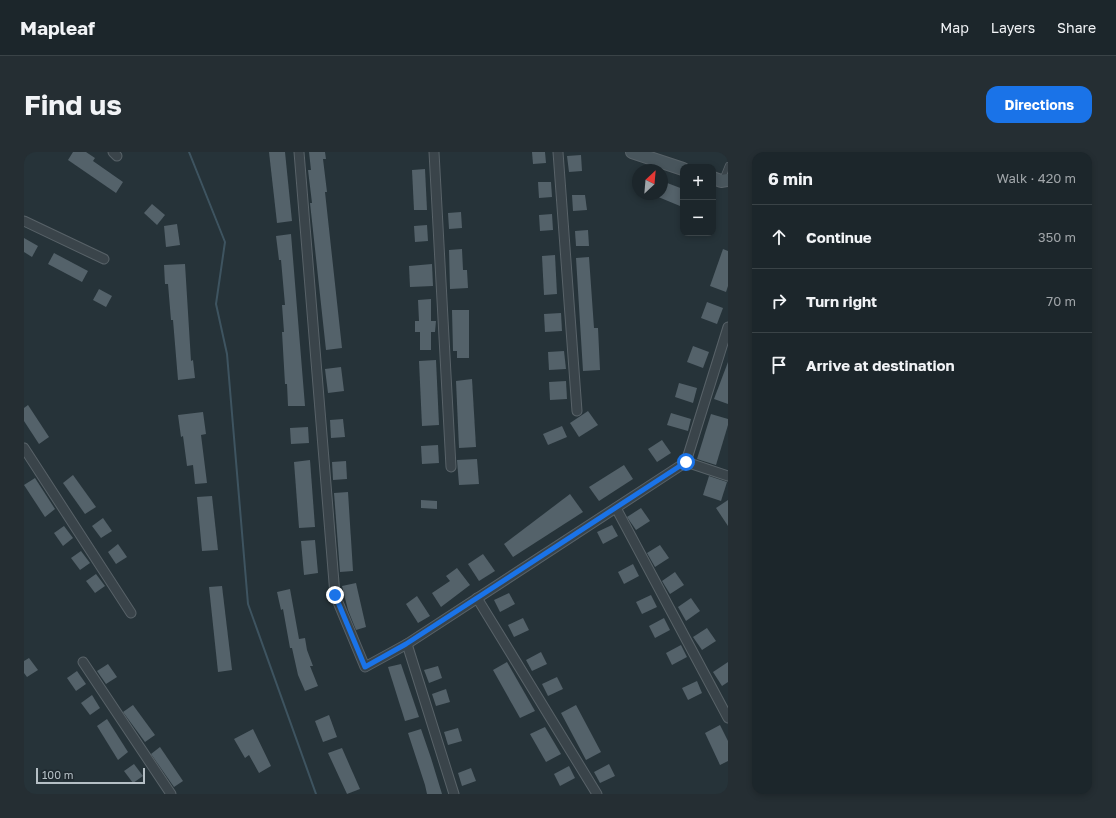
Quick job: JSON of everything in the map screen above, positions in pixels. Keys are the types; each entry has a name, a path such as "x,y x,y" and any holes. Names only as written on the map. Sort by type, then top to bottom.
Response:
{"street":[{"path":"299,152 335,595 365,667 406,644 686,462 728,327"},
{"path":"434,152 451,467"},
{"path":"558,152 577,411"},
{"path":"632,152 680,168"},
{"path":"24,221 104,259"},
{"path":"24,448 131,613"},
{"path":"686,462 728,476"},
{"path":"616,508 728,718"},
{"path":"477,598 597,794"},
{"path":"406,644 454,794"},
{"path":"83,662 170,794"}],"lane":[{"path":"721,180 728,165"}],"building":[{"path":"73,152 86,152 95,158 93,161 123,182 116,193 68,160"},
{"path":"269,152 285,152 292,221 277,223"},
{"path":"309,152 325,152 326,159 323,159 327,192 325,192 342,348 326,350 310,203 312,203 308,170 311,170"},
{"path":"532,152 545,152 546,163 533,164"},
{"path":"581,155 582,171 569,172 567,156"},
{"path":"425,169 427,210 414,210 412,170"},
{"path":"538,182 551,182 552,197 539,198"},
{"path":"668,183 680,188 680,206 666,200 668,200"},
{"path":"572,195 585,195 587,210 573,211"},
{"path":"152,204 165,215 157,225 144,213"},
{"path":"461,212 462,228 449,229 448,213"},
{"path":"552,214 553,230 540,231 539,215"},
{"path":"177,224 180,245 166,247 164,226"},
{"path":"427,225 428,241 415,242 414,226"},
{"path":"588,230 589,246 576,246 575,231"},
{"path":"291,234 305,406 288,406 287,384 285,384 282,305 285,305 281,260 279,260 276,236"},
{"path":"24,238 38,246 32,257 24,252"},
{"path":"462,249 463,270 467,270 468,288 450,289 449,250"},
{"path":"723,249 728,251 728,286 726,292 710,286"},
{"path":"54,253 88,271 82,282 48,264"},
{"path":"555,255 557,294 544,295 542,256"},
{"path":"589,257 594,328 598,328 600,370 583,371 576,258"},
{"path":"185,264 191,361 193,360 195,378 178,380 173,320 171,320 168,284 165,284 164,265"},
{"path":"432,264 433,286 410,287 409,266"},
{"path":"99,289 112,296 106,307 93,300"},
{"path":"431,299 431,321 436,321 435,332 431,332 431,350 420,350 420,332 415,332 415,321 419,321 418,300"},
{"path":"707,302 723,308 717,324 701,318"},
{"path":"452,310 469,310 469,358 457,358 457,351 453,351"},
{"path":"561,313 562,331 545,332 544,314"},
{"path":"693,346 709,352 703,368 687,362"},
{"path":"564,351 566,369 549,370 548,352"},
{"path":"436,360 439,425 422,426 419,361"},
{"path":"728,362 728,404 714,399"},
{"path":"341,367 344,391 328,393 325,369"},
{"path":"472,379 476,447 459,448 456,381"},
{"path":"566,381 567,399 550,400 549,382"},
{"path":"679,383 697,388 693,403 675,397"},
{"path":"28,405 49,437 39,444 24,421 24,408"},
{"path":"588,411 598,425 579,437 570,423"},
{"path":"203,412 206,434 201,435 207,483 195,484 193,465 187,466 183,436 181,437 178,415"},
{"path":"671,413 691,419 688,431 667,425"},
{"path":"711,414 728,419 728,425 716,465 697,459"},
{"path":"343,419 345,437 331,438 330,420"},
{"path":"562,426 567,437 548,445 543,434"},
{"path":"308,427 309,443 291,444 290,428"},
{"path":"662,440 671,453 657,462 648,449"},
{"path":"438,445 439,463 422,464 421,446"},
{"path":"477,459 479,484 459,485 457,460"},
{"path":"310,460 315,527 299,528 294,462"},
{"path":"346,461 347,479 333,480 332,462"},
{"path":"624,465 633,479 599,501 589,487"},
{"path":"73,475 96,507 85,514 63,483"},
{"path":"709,476 727,482 721,501 703,495"},
{"path":"35,478 55,509 45,517 24,485"},
{"path":"348,492 353,571 340,572 334,493"},
{"path":"570,494 583,512 513,557 504,544"},
{"path":"212,496 218,550 202,551 197,497"},
{"path":"421,500 437,501 437,509 421,508"},
{"path":"728,500 728,526 716,508"},
{"path":"641,508 650,521 636,530 627,517"},
{"path":"103,518 112,531 101,538 92,526"},
{"path":"612,525 618,536 603,544 597,532"},
{"path":"64,526 73,538 63,546 54,533"},
{"path":"315,540 318,573 304,575 301,541"},
{"path":"118,544 127,557 116,564 108,552"},
{"path":"660,545 669,558 655,567 647,553"},
{"path":"81,551 90,563 80,570 71,558"},
{"path":"483,554 495,571 479,581 468,564"},
{"path":"633,564 639,576 624,584 618,572"},
{"path":"457,568 470,585 441,607 432,593 450,581 446,576"},
{"path":"675,572 684,585 670,594 662,581"},
{"path":"96,574 105,586 95,593 86,581"},
{"path":"356,583 366,627 356,630 348,610 342,586"},
{"path":"222,586 232,670 218,672 209,587"},
{"path":"290,589 299,639 305,638 307,650 313,666 310,666 318,686 305,691 298,675 292,648 290,648 283,609 281,610 277,592"},
{"path":"509,593 515,604 500,612 494,600"},
{"path":"651,595 657,607 642,614 636,602"},
{"path":"417,596 430,616 418,623 406,604"},
{"path":"691,598 700,611 686,621 678,607"},
{"path":"523,618 529,630 514,637 508,625"},
{"path":"664,618 670,630 655,638 649,626"},
{"path":"707,628 716,641 702,650 693,637"},
{"path":"681,645 687,657 672,665 666,653"},
{"path":"541,652 547,664 532,671 526,660"},
{"path":"29,658 38,670 27,677 24,673 24,661"},
{"path":"507,662 535,711 520,718 493,670"},
{"path":"728,662 728,682 722,686 713,672"},
{"path":"108,664 117,677 106,684 97,671"},
{"path":"401,664 419,717 405,721 388,667"},
{"path":"438,666 442,678 429,683 424,670"},
{"path":"77,671 86,684 76,691 67,678"},
{"path":"557,677 563,689 548,696 542,684"},
{"path":"697,681 702,693 688,700 682,688"},
{"path":"446,689 450,702 436,706 432,694"},
{"path":"92,695 100,708 90,715 81,703"},
{"path":"133,705 155,735 145,742 123,712"},
{"path":"576,705 601,752 586,760 561,713"},
{"path":"329,715 337,737 323,742 315,721"},
{"path":"107,719 128,752 118,760 97,726"},
{"path":"720,725 728,741 728,761 720,765 705,733"},
{"path":"545,727 561,754 546,762 530,734"},
{"path":"458,728 462,741 448,745 444,732"},
{"path":"253,729 271,766 259,773 249,755 245,758 234,739"},
{"path":"421,729 442,794 427,794 408,733"},
{"path":"160,747 183,781 174,787 151,754"},
{"path":"342,748 360,789 347,794 328,753"},
{"path":"134,764 143,776 133,783 124,771"},
{"path":"609,764 615,776 600,783 594,772"},
{"path":"569,766 575,778 560,786 554,774"},
{"path":"471,768 476,781 462,786 458,773"}],"waterway":[{"path":"189,152 225,242 216,304 227,354 248,604 316,794"}],"route":[{"path":"335,595 365,667 406,644 686,462"}]}
